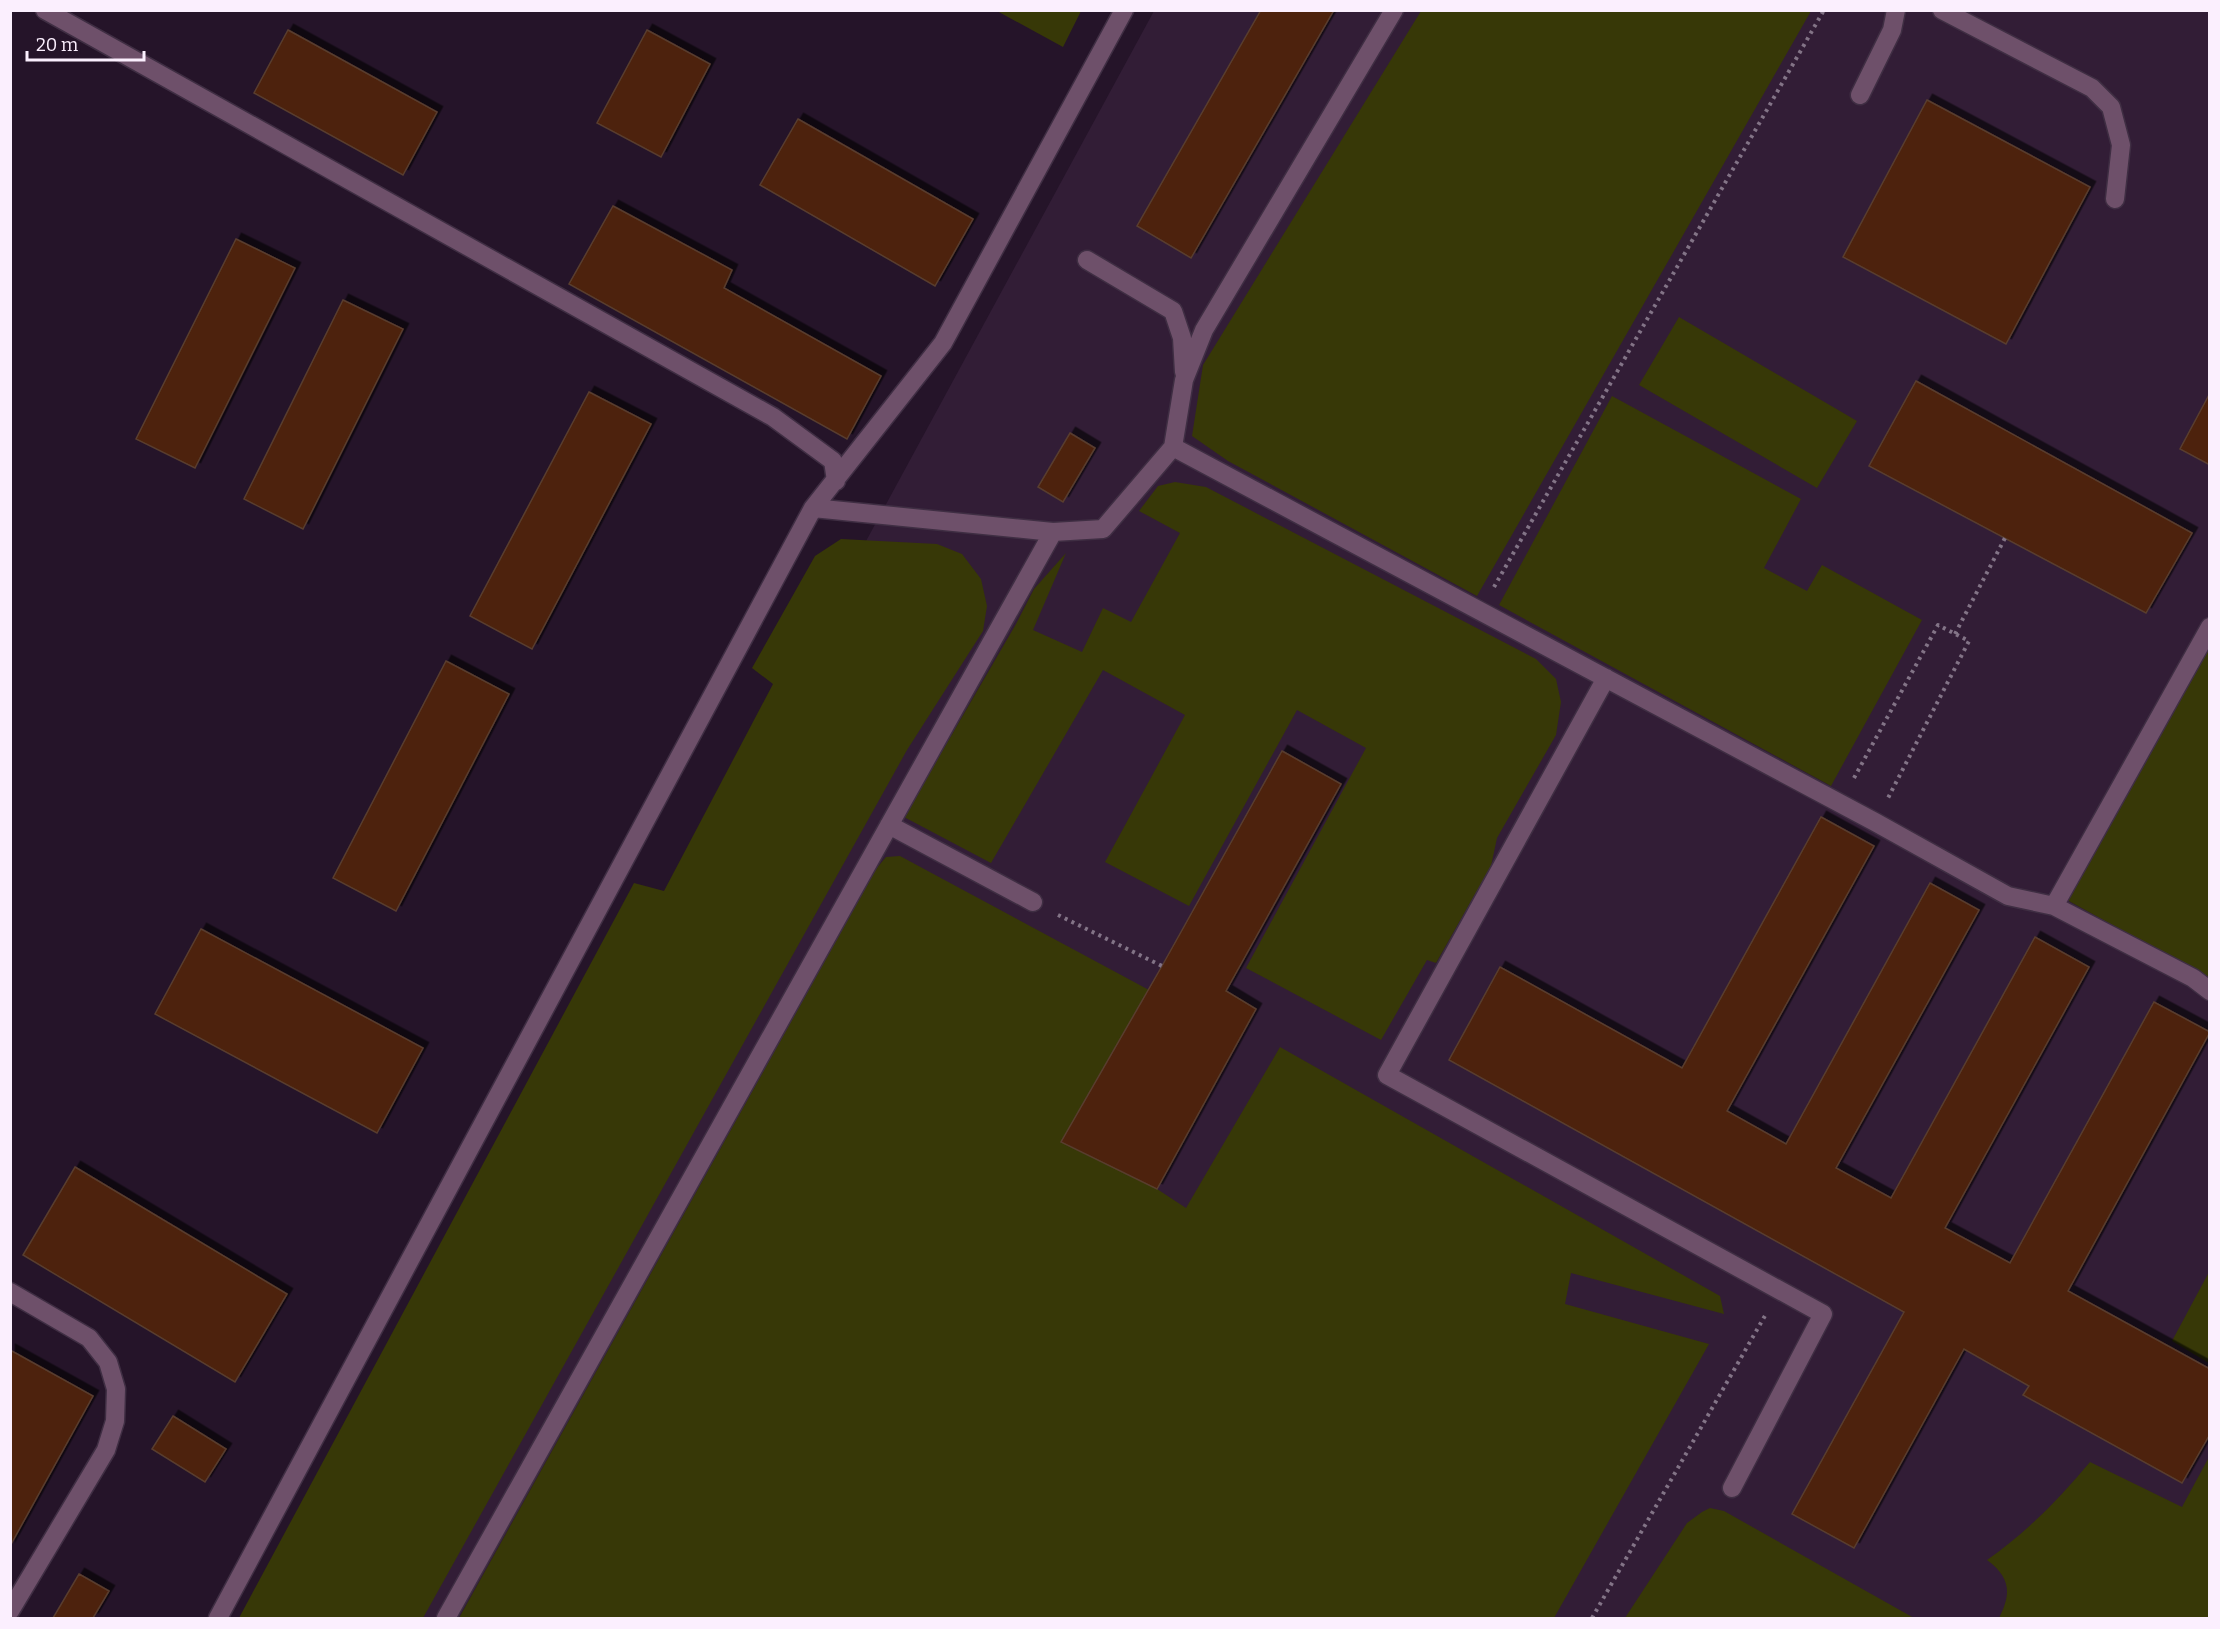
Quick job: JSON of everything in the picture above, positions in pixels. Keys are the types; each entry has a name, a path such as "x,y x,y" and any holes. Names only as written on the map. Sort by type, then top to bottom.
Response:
{"street":[{"path":"45,10 773,417 833,461 836,481"},
{"path":"218,1618 813,508 943,343 1124,10"},
{"path":"813,508 1053,532 1103,530 1173,447 1184,380 1203,330 1394,10"},
{"path":"1860,95 1892,30 1896,10"},
{"path":"1942,10 2092,88 2111,107 2121,145 2115,198"},
{"path":"1087,260 1173,311 1182,338 1184,380"},
{"path":"1173,447 1875,822 2008,896 2054,906 2193,978 2210,991"},
{"path":"446,1618 1053,532"},
{"path":"2054,906 2210,627"},
{"path":"1606,678 1387,1075 1823,1314 1731,1488"},
{"path":"889,825 1033,902"},
{"path":"10,1292 89,1338 108,1362 116,1389 115,1421 106,1450 10,1611"}],"path":[{"path":"1480,612 1824,10"},
{"path":"1955,634 2005,538"},
{"path":"1840,804 1938,625 1969,641 1875,822"},
{"path":"1033,902 1162,966"},
{"path":"1592,1618 1779,1290"}],"shaded area":[{"path":"997,11 1081,11 1063,47"},
{"path":"1154,11 2209,11 2209,1618 281,1618"},
{"path":"1421,11 1811,11 1477,596 1228,461 1192,436 1203,365"},
{"path":"1679,317 1857,421 1817,488 1639,385"},
{"path":"1612,396 1801,499 1764,568 1807,591 1822,565 1922,620 1831,786 1499,605"},
{"path":"1175,482 1206,487 1536,659 1556,679 1561,702 1556,735 1497,838 1491,866 1436,963 1427,960 1381,1040 1246,968 1366,748 1297,710 1189,906 1105,862 1185,715 1103,670 991,863 904,817 1034,589 1066,553 1033,630 1082,652 1103,608 1131,622 1180,533 1139,511 1158,486"},
{"path":"841,539 937,544 962,554 981,579 987,606 983,631 907,750 423,1618 239,1618 634,883 664,891 773,684 752,668 815,556"},
{"path":"2209,646 2209,978 2067,900"},
{"path":"900,856 1149,990 1061,1142 1157,1189 1186,1208 1280,1047 1720,1296 1724,1314 1571,1273 1565,1304 1709,1344 1554,1618 459,1618 876,869 886,857"},
{"path":"2209,1272 2210,1363 2172,1341"},
{"path":"2209,1457 2209,1618 1999,1618 2006,1601 2006,1586 1995,1566 1987,1560 2042,1514 2090,1462 2182,1507"},
{"path":"1710,1508 1724,1511 1914,1618 1625,1618 1687,1523"}],"building":[{"path":"1261,10 1334,10 1191,258 1137,226"},
{"path":"288,30 437,112 403,175 254,93"},
{"path":"647,30 710,64 661,157 597,123"},
{"path":"1927,100 2090,187 2006,344 1843,257"},
{"path":"798,119 973,219 935,286 760,185"},
{"path":"613,206 732,270 724,288 881,376 847,439 569,284"},
{"path":"236,239 295,268 195,468 136,439"},
{"path":"343,300 403,329 303,529 244,499"},
{"path":"1916,381 2192,533 2146,613 1869,466"},
{"path":"589,392 651,424 532,649 470,616"},
{"path":"2210,393 2210,465 2180,449"},
{"path":"1070,433 1095,448 1063,502 1038,487"},
{"path":"446,661 509,694 396,911 333,878"},
{"path":"1282,751 1341,784 1226,991 1256,1009 1157,1189 1061,1142"},
{"path":"1821,817 1874,846 1727,1111 1786,1144 1930,883 1979,910 1836,1168 1891,1198 2035,937 2089,967 1945,1228 2010,1263 2154,1002 2210,1032 2068,1291 2210,1369 2210,1434 2182,1483 2023,1395 2029,1386 1964,1349 1854,1548 1792,1514 1904,1312 1449,1060 1500,967 1682,1068"},
{"path":"201,929 423,1048 377,1133 155,1014"},
{"path":"75,1167 287,1294 235,1382 23,1255"},
{"path":"10,1350 93,1396 10,1546"},
{"path":"173,1416 226,1449 205,1482 152,1449"},
{"path":"79,1574 109,1591 93,1618 53,1618"}]}
